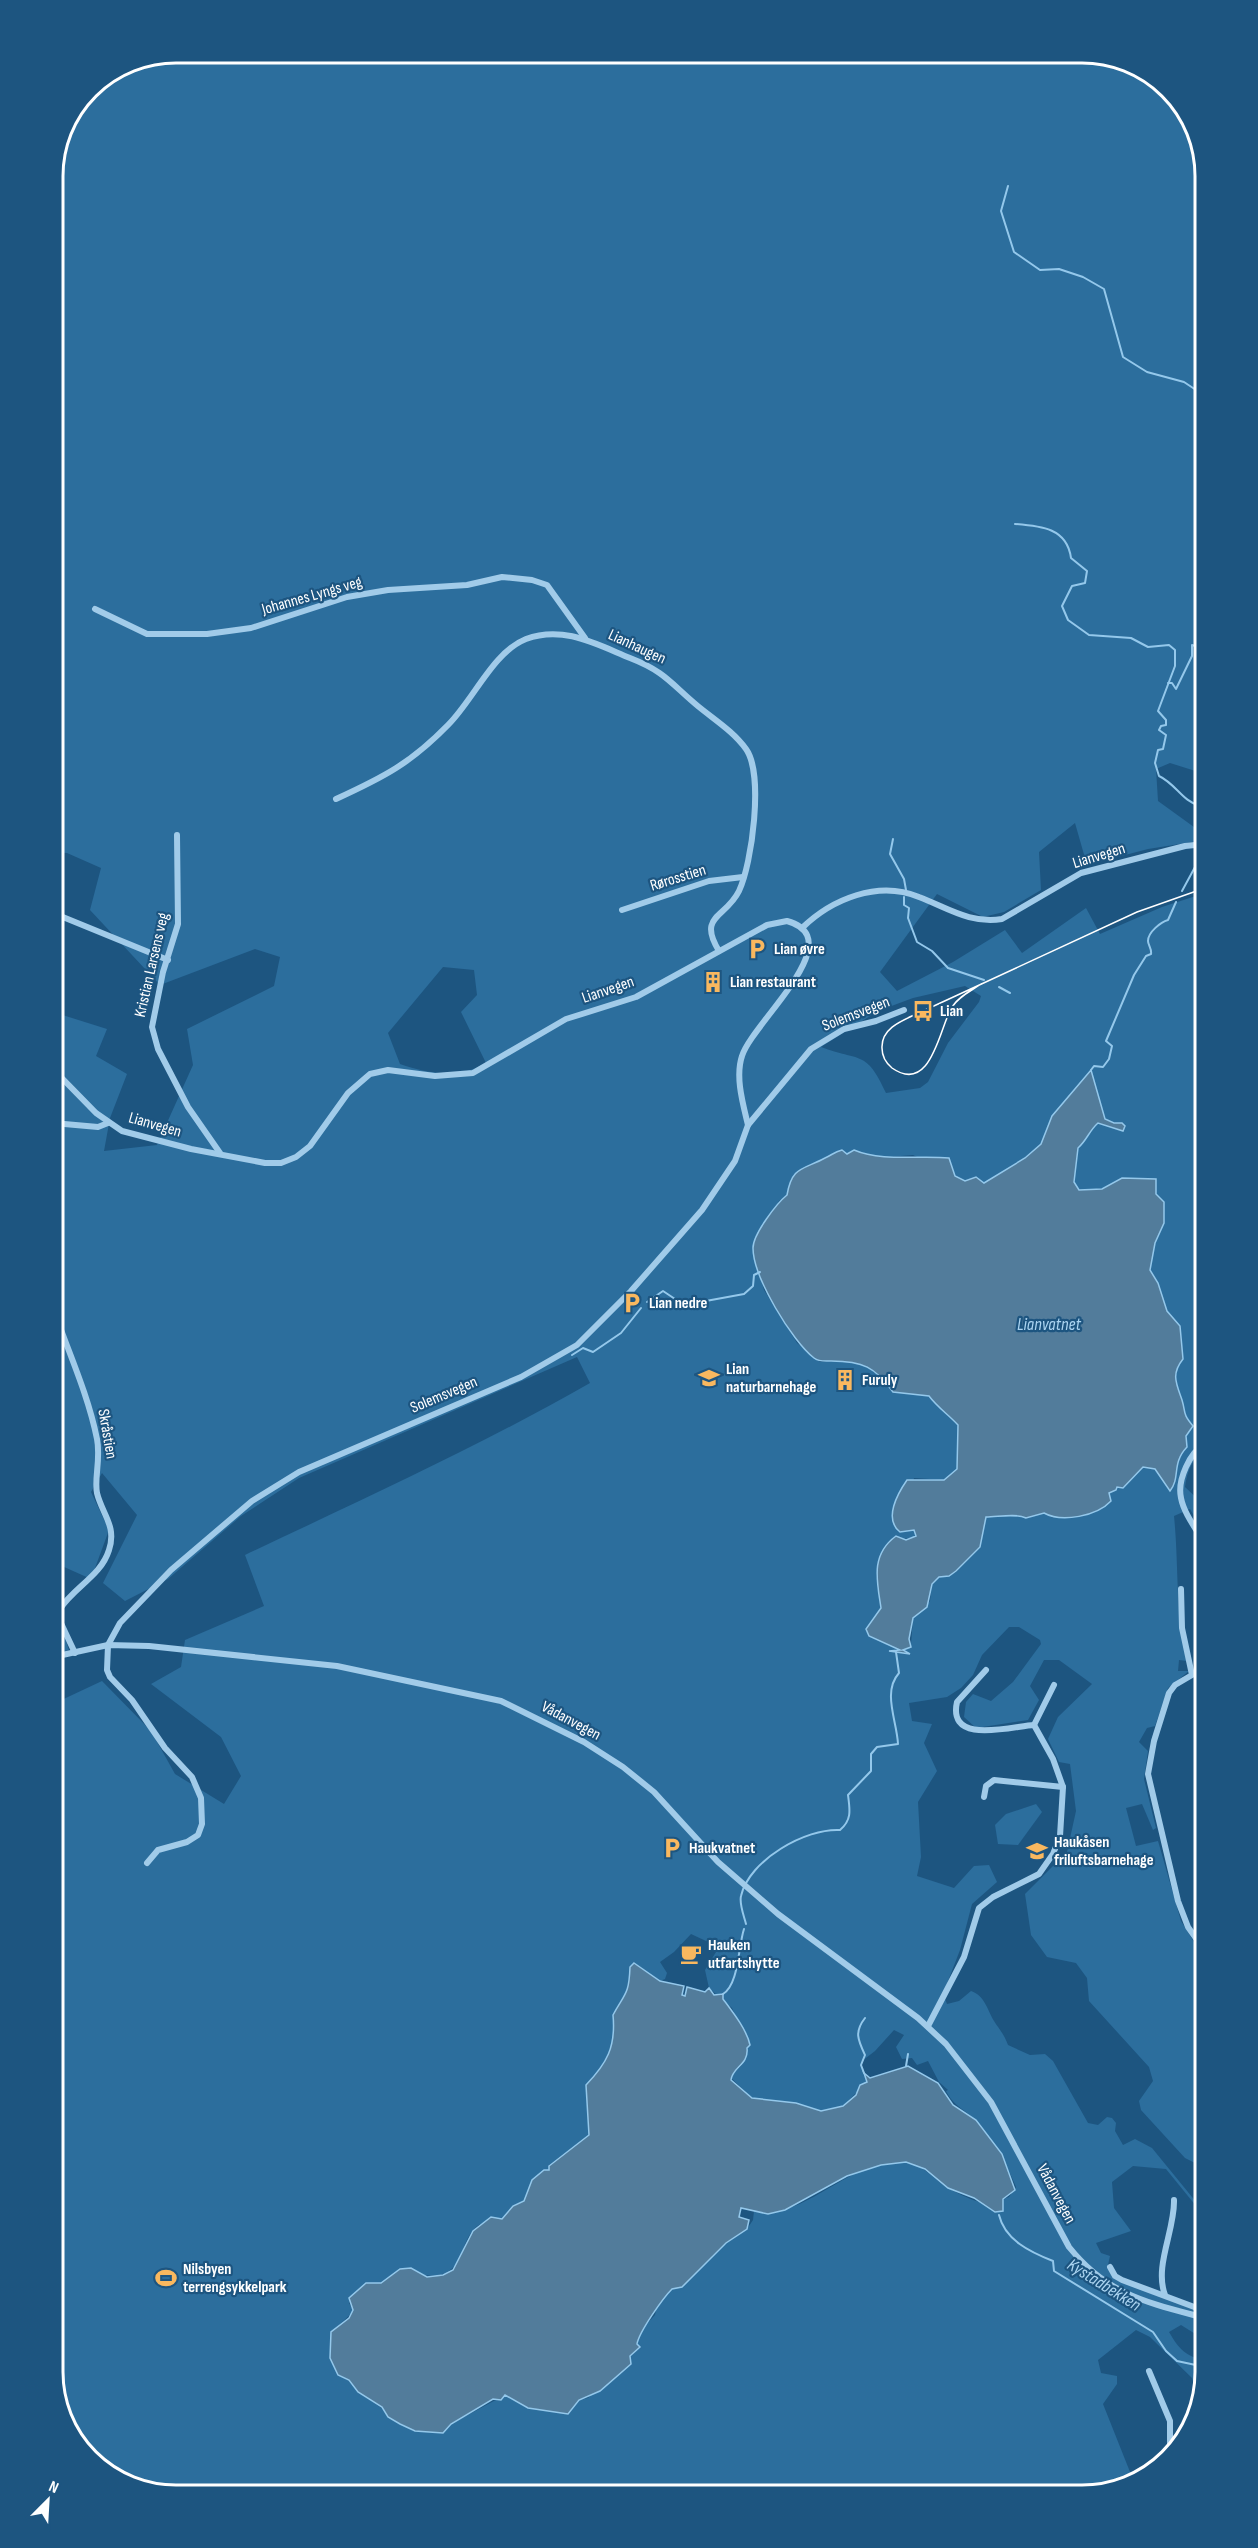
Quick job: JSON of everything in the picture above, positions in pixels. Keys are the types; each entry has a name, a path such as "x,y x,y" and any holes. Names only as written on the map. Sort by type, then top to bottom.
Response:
{"street":[{"name":"Johannes Lyngs veg","path":"95,609 147,634 207,634 251,628 361,594 467,585 494,578 512,577 547,585 585,638"},
{"name":"Lianhaugen","path":"336,799 394,772 417,754 464,707 510,646 542,635 561,634 585,638 662,672 733,734 747,750 753,766 756,797 739,892 712,924 711,934 719,951"},
{"name":"Kristian Larsens veg","path":"177,835 178,924 154,1010 152,1027 154,1039 188,1107 221,1154"},
{"name":"Lianvegen","path":"63,1079 108,1123 148,1139 266,1163 288,1161 310,1146 348,1093 370,1074 388,1070 435,1076 473,1073 566,1019 636,997 773,923 788,921 802,928 851,895 885,891 916,895 969,919 1002,919 1081,873 1195,845"},
{"name":"Rørosstien","path":"622,910 709,881 743,877"},
{"path":"63,917 168,960"},
{"name":"Solemsvegen","path":"748,1125 740,1080 742,1055 753,1034 805,966 810,947 802,928"},
{"name":"Solemsvegen","path":"108,1645 120,1623 171,1570 270,1488 299,1472 540,1368 577,1345 631,1291 702,1210 735,1161 748,1125 819,1043 844,1029 876,1021 903,1010"},
{"path":"63,1124 98,1127 108,1123"},
{"name":"Skråstien","path":"63,1336 93,1420 100,1460 98,1495 109,1517 112,1531 111,1544 103,1562 63,1606"},
{"path":"1195,1453 1192,1455 1180,1495 1195,1526"},
{"path":"1181,1589 1182,1628 1192,1675 1175,1685 1166,1699 1148,1774 1180,1909 1195,1938"},
{"name":"Skråstien","path":"63,1628 75,1653"},
{"path":"108,1645 107,1670 110,1677 132,1700 165,1748 192,1777 201,1798 202,1824 198,1835 187,1842 158,1850 147,1863"},
{"name":"Vådanvegen","path":"63,1655 108,1645 150,1646 326,1664 501,1701 564,1731 640,1779 742,1884 791,1925 928,2026 946,2044 991,2102 1069,2247 1081,2262 1110,2287 1125,2294 1195,2315"},
{"path":"986,1670 957,1702 957,1713 963,1724 970,1729 985,1732 1034,1725"},
{"path":"1034,1725 1054,1685"},
{"path":"928,2026 964,1957 979,1908 993,1898 1027,1882 1046,1866 1060,1836 1063,1787 1053,1760 1034,1725"},
{"path":"984,1797 986,1786 994,1780 1063,1787"},
{"path":"1165,2295 1162,2280 1174,2213 1174,2200"},
{"path":"1110,2267 1115,2276 1122,2280 1195,2307"},
{"path":"1149,2371 1170,2421 1170,2442"}],"shaded area":[{"path":"176,63 1089,63 1118,69 1145,82 1176,113 1191,147 1195,176 1195,771 1170,763 1156,769 1158,801 1195,828 1195,842 1148,849 1087,865 1075,823 1039,852 1041,890 1004,912 983,917 937,894 880,972 897,991 953,962 1005,930 1022,953 1086,908 1100,934 1162,907 1195,896 1195,1460 1187,1476 1185,1487 1195,1496 1195,1517 1190,1509 1174,1516 1179,1607 1187,1661 1179,1660 1178,1671 1189,1671 1168,1688 1155,1726 1147,1728 1139,1742 1148,1751 1144,1779 1156,1828 1153,1830 1142,1804 1126,1808 1136,1846 1158,1841 1181,1921 1195,1944 1195,2163 1185,2158 1141,2110 1139,2101 1153,2081 1149,2067 1089,2001 1087,1978 1076,1963 1047,1957 1031,1935 1025,1894 1067,1852 1076,1811 1070,1764 1059,1762 1048,1739 1058,1717 1092,1684 1059,1660 1044,1660 1030,1686 1039,1700 1028,1720 976,1728 964,1717 966,1702 973,1694 991,1701 1013,1682 1041,1644 1040,1640 1019,1627 1009,1627 982,1655 973,1675 961,1688 947,1697 909,1703 912,1721 932,1724 924,1743 937,1771 918,1802 921,1857 917,1876 954,1888 974,1866 989,1865 997,1882 972,1904 960,1950 943,1994 947,2004 959,2001 971,1991 980,1996 1008,2045 1030,2055 1045,2054 1053,2061 1088,2123 1098,2125 1107,2117 1112,2118 1116,2123 1115,2131 1123,2145 1135,2139 1152,2148 1195,2201 1195,2205 1166,2169 1133,2166 1112,2182 1114,2208 1131,2231 1096,2243 1101,2253 1110,2256 1108,2265 1117,2280 1195,2309 1195,2334 1181,2325 1169,2332 1184,2351 1195,2358 1194,2384 1192,2378 1150,2337 1136,2330 1098,2360 1101,2373 1117,2376 1117,2384 1103,2404 1131,2473 1104,2483 1082,2485 169,2485 147,2481 120,2470 107,2462 86,2441 67,2401 63,2372 63,1699 102,1681 151,1731 175,1774 224,1804 241,1776 221,1737 151,1684 181,1667 185,1640 264,1606 245,1555 462,1451 590,1383 577,1357 299,1478 241,1516 168,1579 125,1601 103,1583 137,1515 102,1473 91,1492 109,1530 91,1579 63,1566 63,1015 107,1029 96,1056 127,1074 110,1118 104,1151 157,1145 193,1065 187,1029 274,986 280,957 255,949 160,985 90,910 101,868 63,853 63,169 67,147 78,120 96,96 113,82 140,69","holes":["443,967 474,970 477,995 461,1012 486,1063 455,1073 433,1072 400,1064 388,1033","965,986 981,996 979,1002 948,1043 928,1082 920,1088 886,1093 873,1069 867,1063 861,1059 821,1047 878,1011 913,998","1091,1071 1105,1119 1123,1131 1098,1123 1095,1126 1078,1148 1074,1182 1079,1190 1102,1189 1122,1178 1156,1179 1156,1194 1164,1223 1155,1243 1150,1270 1158,1283 1167,1311 1180,1326 1183,1358 1176,1366 1174,1383 1183,1402 1187,1447 1176,1463 1174,1485 1162,1478 1155,1469 1142,1467 1123,1488 1116,1487 1109,1493 1053,1518 1044,1513 1026,1518 1012,1515 986,1517 980,1547 956,1572 949,1576 939,1577 932,1584 930,1601 913,1618 911,1644 903,1650 889,1651 900,1650 869,1636 866,1630 881,1608 877,1586 878,1567 889,1541 916,1537 914,1530 900,1532 914,1478 944,1480 957,1469 958,1425 929,1396 893,1392 872,1368 849,1361 820,1362 797,1343 764,1290 753,1247 767,1217 774,1212 779,1201 787,1195 795,1174 842,1150 847,1154 855,1150 866,1155 888,1157 913,1155 965,1181 984,1183 1025,1158 1041,1144 1052,1116","691,1934 719,1947 705,1970 709,1988 732,2008 748,2046 742,2065 730,2077 752,2098 796,2103 821,2111 843,2106 867,2082 862,2069 862,2061 875,2051 894,2030 904,2035 896,2047 902,2059 912,2058 917,2065 928,2061 939,2082 948,2090 946,2091 956,2105 972,2117 994,2144 1016,2187 1009,2197 1003,2199 1003,2208 997,2207 959,2194 916,2165 904,2162 887,2163 857,2173 786,2209 754,2211 753,2220 747,2229 726,2243 682,2287 672,2288 656,2310 655,2315 641,2330 635,2352 588,2398 579,2400 568,2414 523,2406 515,2399 505,2395 451,2424 443,2433 415,2431 358,2392 349,2380 338,2375 330,2342 333,2332 353,2310 349,2303 370,2283 381,2284 386,2279 416,2270 431,2275 446,2273 457,2263 476,2227 506,2216 524,2201 532,2180 544,2170 549,2171 549,2165 589,2135 586,2085 605,2062 608,2054 613,2036 613,2015 627,1989 630,1967 634,1963 660,1981 665,1979 667,1973 660,1962 674,1952"]},
{"path":"63,1633 69,1650 63,1652"},
{"path":"1036,1804 1042,1812 1018,1845 998,1844 995,1825 1006,1814"}],"water":[{"name":"Lianvatnet","path":"1091,1070 1105,1119 1114,1123 1122,1123 1125,1126 1123,1131 1098,1123 1095,1126 1078,1148 1074,1182 1079,1190 1102,1189 1122,1178 1156,1179 1156,1194 1164,1202 1164,1223 1155,1243 1150,1270 1158,1283 1167,1311 1180,1326 1183,1359 1177,1369 1176,1379 1186,1415 1193,1426 1186,1436 1187,1447 1179,1459 1175,1481 1170,1491 1155,1469 1143,1467 1123,1488 1117,1487 1109,1493 1111,1501 1097,1511 1088,1514 1069,1518 1044,1513 1026,1518 1012,1515 986,1517 980,1547 956,1571 949,1576 939,1577 932,1584 927,1607 913,1618 909,1639 911,1647 903,1650 910,1654 889,1651 900,1650 869,1636 866,1629 881,1608 877,1569 882,1551 896,1536 906,1540 916,1536 914,1530 900,1532 895,1527 892,1513 894,1506 907,1480 944,1480 957,1469 958,1425 929,1396 893,1392 874,1371 867,1367 852,1362 818,1360 805,1350 775,1308 766,1291 755,1260 754,1242 766,1219 787,1195 795,1174 842,1150 847,1154 854,1150 877,1156 949,1158 955,1176 965,1181 976,1177 984,1183 1025,1158 1041,1144 1052,1116"},
{"path":"634,1963 660,1981 684,1986 682,1995 685,1996 687,1987 705,1992 709,1988 714,1995 723,1994 723,1999 743,2027 750,2045 743,2062 734,2072 731,2080 752,2098 796,2103 821,2111 843,2106 856,2095 860,2085 867,2082 864,2073 870,2078 908,2066 938,2083 953,2105 976,2120 1002,2154 1015,2190 1003,2199 1003,2211 995,2212 974,2198 948,2188 925,2169 906,2162 881,2165 847,2176 785,2210 768,2214 741,2208 739,2217 749,2220 747,2229 726,2243 682,2287 672,2289 657,2307 642,2332 637,2344 640,2347 630,2356 631,2364 600,2391 579,2400 568,2414 528,2408 505,2395 501,2400 493,2399 451,2424 443,2433 415,2431 400,2424 388,2417 382,2407 358,2392 349,2380 338,2375 330,2358 331,2332 349,2318 353,2310 349,2298 366,2283 381,2283 400,2269 411,2268 427,2277 443,2275 453,2270 473,2231 491,2217 502,2219 513,2206 524,2201 532,2180 544,2170 549,2170 549,2166 589,2135 586,2085 605,2062 613,2036 613,2015 626,1993 630,1967"}],"waterway":[{"path":"1008,186 1001,211 1014,252 1040,270 1059,269 1083,277 1104,289 1123,357 1147,372 1184,382 1195,389"},
{"path":"1015,524 1051,530 1064,540 1071,558 1087,571 1085,583 1072,586 1062,606 1068,620 1089,635 1131,638 1148,647 1169,645 1175,650 1175,666 1158,711 1166,720 1166,725 1161,726 1159,730 1166,735 1163,749 1158,750 1155,763 1159,776 1195,804"},
{"path":"1168,683 1172,683 1176,689 1192,656 1192,645 1195,646"},
{"path":"893,839 890,854 904,879 906,890"},
{"path":"1182,891 1195,867"},
{"path":"904,897 904,905 909,908 908,918 917,942 932,951 948,968 984,980"},
{"path":"1091,1070 1094,1066 1103,1067 1109,1059 1112,1046 1106,1041 1134,975 1146,956 1151,954 1148,943 1150,934 1168,920 1176,902"},
{"path":"999,987 1010,993"},
{"path":"647,1302 663,1291 684,1305 744,1294 753,1286 754,1275 760,1272"},
{"path":"572,1355 583,1348 593,1352 621,1333 641,1308"},
{"path":"746,1924 741,1896 755,1870 781,1849 796,1841 811,1834 840,1830 847,1822 850,1810 848,1795 871,1771 871,1754 877,1747 898,1744 891,1698 894,1681 899,1673 896,1652"},
{"path":"723,1994 735,1974 744,1929"},
{"path":"864,2073 861,2065 865,2055 858,2032 865,2018"},
{"path":"906,2066 908,2054"},
{"name":"Kystadbekken","path":"999,2215 1007,2231 1020,2244 1053,2261 1054,2271 1153,2332 1166,2351 1177,2361 1195,2365"}],"tram line":[{"path":"980,984 1137,912 1195,892"},
{"path":"980,984 965,994 952,1007 932,1055 917,1073 906,1074 888,1064 882,1048 883,1040 890,1029 903,1020 980,984"}],"place":[{"name":"Lian øvre","path":"757,949"},
{"name":"Lian restaurant","path":"713,982"},
{"name":"Lian","path":"923,1011"},
{"name":"Lian nedre","path":"632,1303"},
{"name":"Lian naturbarnehage","path":"709,1378"},
{"name":"Furuly","path":"845,1380"},
{"name":"Haukvatnet","path":"672,1848"},
{"name":"Haukåsen friluftsbarnehage","path":"1037,1851"},
{"name":"Hauken utfartshytte","path":"691,1954"},
{"name":"Nilsbyen terrengsykkelpark","path":"166,2278"}]}
